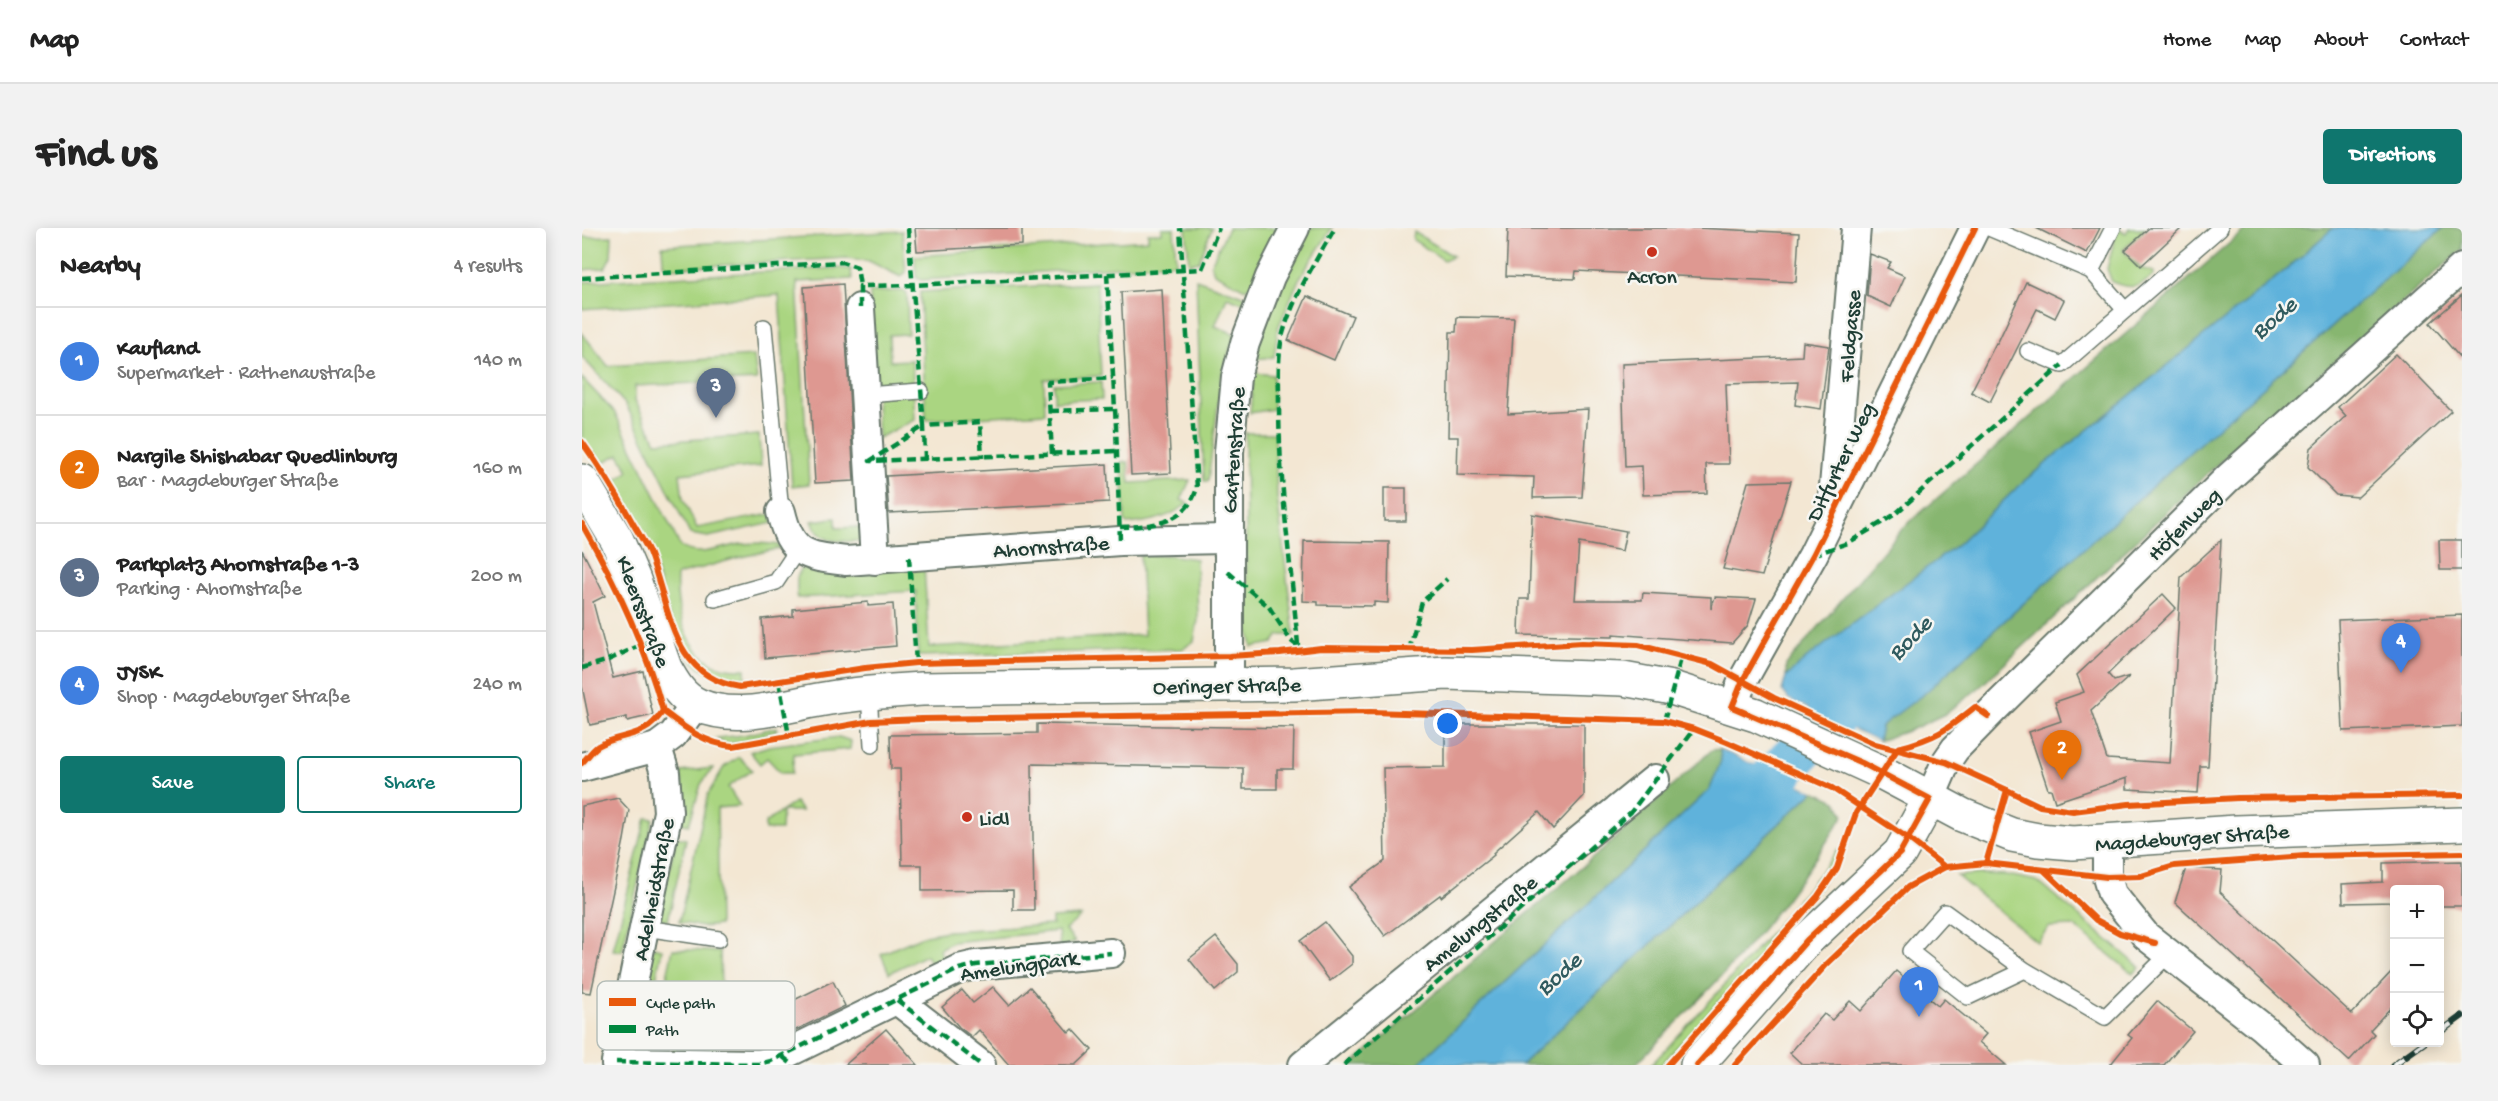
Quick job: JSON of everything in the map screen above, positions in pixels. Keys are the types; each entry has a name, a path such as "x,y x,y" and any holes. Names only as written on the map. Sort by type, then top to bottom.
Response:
{"main road":[{"name":"Kleersstraße","path":"582,481 617,540 634,580 665,668 678,690 696,704"},
{"name":"Oeringer Straße","path":"696,704 720,711 745,712 869,692 922,689 1294,684 1446,673 1588,677 1658,685 1744,711 1862,762"},
{"name":"Magdeburger Straße","path":"1862,762 1962,815 2020,836 2073,843 2236,832 2462,824"},
{"path":"1697,1065 1807,940 1900,852 1930,799"}],"street":[{"name":"Gartenstraße","path":"1229,684 1227,539 1229,452 1236,377 1245,343 1270,277 1295,228"},
{"name":"Feldgasse","path":"1832,515 1856,228"},
{"name":"Ditfurter Weg","path":"1744,711 1743,680 1791,597 1975,228"},
{"name":"Höfenweg","path":"1930,799 1950,755 1995,708 2227,479 2462,268"},
{"path":"860,308 875,560"},
{"path":"781,512 791,541 798,549"},
{"name":"Ahornstraße","path":"798,549 810,557 846,561 1120,541 1227,539"},
{"path":"582,767 657,747 673,735 696,704"},
{"name":"Adelheidstraße","path":"634,981 668,812 665,772 657,747"},
{"name":"Amelungstraße","path":"1303,1065 1655,779"},
{"path":"2107,842 2108,877 2112,894 2146,936 2262,1027 2305,1065"},
{"name":"Amelungpark","path":"616,1064 759,1064 788,1061 943,975 976,965 1111,952"},
{"path":"897,1000 981,1065"}],"lane":[{"path":"1989,228 2091,272 2125,310"},
{"path":"2091,272 2113,228"},
{"path":"2028,351 2062,365 2220,228"},
{"path":"764,327 781,512"},
{"path":"866,395 921,391"},
{"path":"715,599 776,582 798,549"},
{"path":"869,692 872,745"},
{"path":"2025,970 1968,997 1910,951 1945,912 2025,970 2105,1017 2169,954"},
{"path":"645,928 719,939"}],"green space":[{"path":"1162,228 1174,228 1176,263 921,280 916,277 915,256 1148,240 1148,233 1162,233"},
{"path":"1186,228 1212,228 1199,261 1189,263"},
{"path":"1228,228 1280,228 1254,284 1245,289 1214,273 1211,264"},
{"path":"1308,228 1332,228 1299,279 1278,328 1274,357 1254,359 1268,312"},
{"path":"2129,228 2146,228 2123,250 2140,268 2154,272 2154,275 2139,285 2124,286 2112,282 2107,269 2117,229 2126,233"},
{"path":"2247,228 2333,228 2288,268 2024,481 1958,544 1807,658 1786,677 1786,665 1903,528"},
{"path":"2443,228 2462,228 2462,250 2220,462 1981,686 1947,713 1913,729 1878,741 1881,726 1925,693 2199,444"},
{"path":"902,231 906,272 901,277 869,261 847,258 668,268 663,264 662,246"},
{"path":"1414,232 1453,256 1444,260 1413,240"},
{"path":"612,236 611,256 605,268 582,270 582,237"},
{"path":"851,269 852,279 797,282 809,484 792,486 779,295 582,309 582,282"},
{"path":"1196,279 1249,298 1246,304 1227,297 1215,326 1235,334 1222,374 1208,481 1204,481"},
{"path":"1097,283 1101,376 1044,379 1045,413 926,420 920,292"},
{"path":"903,291 907,294 908,334 889,335 890,361 912,360 915,420 878,438 870,292"},
{"path":"582,333 608,366 754,356 757,380 635,386 635,400 656,442 759,435 761,466 680,474 683,499 697,528 771,514 773,523 708,537 690,534 626,405 582,357"},
{"path":"1254,373 1273,375 1273,409 1250,413"},
{"path":"582,378 615,413 680,546 694,552 760,543 779,545 781,548 677,575 679,610 693,644 700,653 717,666 745,669 745,678 719,676 700,668 686,654 676,637 650,552 612,483 629,471 619,454 600,464 582,441"},
{"path":"1101,382 1102,399 1054,401 1054,384"},
{"path":"1245,433 1275,433 1277,497 1294,635 1279,635 1273,643 1252,647 1247,624"},
{"path":"1122,462 1128,462 1130,483 1190,480 1181,500 1188,503 1159,518 1127,524 1125,522"},
{"path":"836,518 836,528 861,527 861,541 838,541 826,538 820,535 812,521"},
{"path":"1140,555 1168,555 1196,559 1198,620 1194,641 1182,649 918,656 916,591 797,598 797,578 801,568 847,571 924,566 929,647 1144,635"},
{"path":"777,727 777,730 737,742 722,742 716,738 744,735"},
{"path":"839,737 851,741 850,749 794,754 792,773 781,773 767,758 760,764 750,752 769,746"},
{"path":"1720,749 1721,761 1710,789 1417,1065 1351,1065 1602,850 1712,750"},
{"path":"739,757 752,770 728,787 740,806 717,808 719,925 702,927 679,922 708,794 724,767"},
{"path":"713,768 701,784 689,825 679,823 681,772"},
{"path":"1814,791 1836,801 1844,815 1831,835 1804,875 1744,951 1635,1065 1521,1065"},
{"path":"795,802 802,811 782,811"},
{"path":"782,811 781,830 765,830 765,823"},
{"path":"646,818 653,819 622,951 613,950"},
{"path":"676,837 686,839 668,921 659,918"},
{"path":"1838,850 1840,851 1833,866 1812,898 1661,1065 1651,1065 1770,933"},
{"path":"2007,875 2037,881 2140,967 2133,974 2074,926 2049,927 2037,942 1957,876"},
{"path":"1081,916 1065,930 1075,942 1060,947 1058,931 952,942 939,949 946,964 934,970 926,955 889,973 881,954 925,935 949,931 1052,925 1052,918"},
{"path":"653,947 662,949 656,981 646,981"},
{"path":"673,949 720,952 721,981 666,981"},
{"path":"673,1050 693,1050 693,1053 673,1054"},
{"path":"706,1050 716,1050 716,1055 706,1054"}],"water":[{"path":"2333,228 2443,228 2199,444 1925,693 1881,726 1878,741 1788,699 1782,691 1786,677 1807,658 1958,544 2024,481 2288,268"},
{"path":"1720,749 1814,791 1521,1065 1417,1065 1710,789 1721,761"}],"pier":[{"path":"1782,691 1788,699 1878,741 1875,743 1787,702 1780,693"},
{"path":"1722,747 1815,788 1816,792 1720,749"}],"building":[{"path":"915,228 1022,228 1022,245 917,251"},
{"name":"Acron","path":"1508,228 1697,228 1799,233 1796,282 1576,271 1575,279 1506,276"},
{"path":"2036,228 2100,228 2087,253"},
{"path":"2149,228 2182,228 2141,266 2125,250"},
{"path":"1870,254 1891,262 1887,268 1905,276 1891,307 1867,296"},
{"path":"2026,282 2064,300 2055,318 2037,309 1990,402 1971,392"},
{"path":"843,284 854,481 815,483 804,287"},
{"path":"1162,289 1171,473 1131,475 1121,292"},
{"path":"2462,295 2462,360 2430,323"},
{"path":"1307,296 1353,316 1334,360 1288,340"},
{"path":"1457,317 1514,318 1508,414 1588,409 1582,497 1533,498 1534,477 1457,475 1458,437 1448,437 1450,332 1456,332"},
{"path":"1803,342 1829,346 1821,409 1795,405 1798,382 1726,384 1729,464 1706,464 1707,493 1643,495 1642,466 1625,467 1622,364 1802,356"},
{"path":"2396,354 2451,411 2358,497 2336,495 2308,467 2311,448 2346,416 2338,407"},
{"path":"1107,464 1109,502 889,513 886,476"},
{"path":"1791,481 1762,576 1723,569 1748,482"},
{"path":"1384,488 1406,488 1406,521 1384,521"},
{"path":"1532,514 1626,531 1622,551 1579,543 1575,600 1642,600 1643,593 1711,597 1711,609 1715,597 1756,599 1748,625 1732,643 1613,634 1613,637 1519,635 1520,599 1529,599"},
{"path":"2221,540 2208,766 2200,766 2198,793 2127,789 2127,778 2055,802 2051,789 2048,789 2029,732 2061,721 2055,702 2084,692 2077,675 2163,594 2176,608 2108,674 2114,681 2130,676 2091,711 2107,759 2170,763 2181,577"},
{"path":"2439,540 2462,540 2462,570 2440,570"},
{"path":"1304,541 1389,542 1388,603 1374,602 1374,606 1318,605 1318,602 1303,601"},
{"path":"582,550 605,596 593,602 613,678 643,671 653,715 627,721 627,717 590,725 582,686"},
{"path":"868,602 868,606 893,604 896,646 765,658 762,619 793,616 793,609"},
{"path":"2462,615 2462,726 2343,731 2338,620"},
{"name":"Lidl","path":"1037,724 1294,728 1293,769 1277,769 1277,789 1243,789 1243,768 1032,764 1034,910 1013,910 1013,890 922,891 922,865 902,865 900,769 891,769 890,735 1037,733"},
{"path":"1445,724 1584,724 1584,796 1553,829 1539,812 1493,853 1494,855 1441,897 1440,895 1385,936 1349,887 1385,861 1383,768 1445,767"},
{"path":"618,798 629,810 624,840 591,993 582,992 582,806"},
{"path":"2462,861 2462,906 2444,906 2444,885 2390,885 2390,902 2343,903 2342,884 2383,882 2383,863"},
{"path":"2186,868 2222,870 2220,892 2352,1014 2390,973 2390,1008 2370,1030 2374,1034 2349,1061 2175,902"},
{"path":"1325,922 1352,956 1352,964 1330,981 1300,941"},
{"path":"1216,937 1238,964 1238,972 1215,991 1189,959"},
{"path":"1896,971 1938,1006 1944,999 1986,1034 1979,1042 2006,1065 1803,1065 1790,1053 1824,1014 1832,1020 1850,1001 1861,1011"},
{"path":"833,981 845,1006 795,1030 795,1000"},
{"path":"993,987 1009,1005 1030,987 1069,1033 1073,1029 1092,1050 1076,1065 1009,1065 979,1030 972,1037 959,1027 942,1007 962,990 973,1003"},
{"path":"2157,1001 2193,1031 2164,1065 2110,1065 2132,1038 2128,1035"},
{"path":"886,1029 918,1065 845,1065"}],"waterway":[{"name":"Bode","path":"1731,818 1766,786 1875,672"}],"railway":[{"path":"2444,1029 2462,1016"},
{"path":"2393,1065 2418,1047"}],"marked path":[{"path":"908,228 924,426 870,461 1117,451"},
{"path":"1120,527 1156,524 1177,516 1192,500 1197,488 1180,228"},
{"path":"860,308 860,286 1202,269 1219,228"},
{"path":"1298,645 1281,464 1279,357 1284,330 1294,303 1335,228"},
{"path":"582,278 842,262 857,267 860,286"},
{"path":"1107,274 1120,541"},
{"path":"1813,555 1848,543 1894,515 2062,365"},
{"path":"1052,454 1048,382 1113,378"},
{"path":"1050,411 1115,409"},
{"path":"925,460 924,426 980,422 982,458"},
{"path":"909,557 916,663"},
{"path":"1228,572 1269,607 1291,641 1299,647"},
{"path":"1409,650 1422,602 1447,579"},
{"path":"582,668 606,661 654,639"},
{"path":"1664,721 1682,655"},
{"path":"779,681 789,736"},
{"path":"1344,1065 1631,812 1694,729"},
{"path":"795,1049 959,969 976,965 1111,953"},
{"path":"897,1000 981,1065"},
{"path":"616,1062 759,1064 793,1050"},
{"path":"783,1057 793,1065"}],"cycle path":[{"path":"1697,1065 1807,940 1900,853 1930,799 1862,763 1732,707 1743,680 1813,555 1975,228"},
{"path":"582,442 614,490 647,548 676,636 686,654 699,669 717,681 740,687 865,668 916,663 1229,656 1321,648 1472,650 1582,643 1638,645 1712,664 1774,698 1875,744 1946,762 2007,790 1986,863"},
{"path":"582,524 628,615 648,663 663,711 704,739 723,745 733,746 871,721 922,719 1371,712 1664,721 1694,729 1727,742 1832,788 1909,839 1945,867"},
{"path":"1668,1065 1818,896 1837,868 1856,813 1898,748 1940,733 1975,707 1988,716"},
{"path":"582,763 598,746 648,727 663,711"},
{"path":"2007,790 2040,806 2073,811 2129,804 2238,798 2462,795"},
{"path":"1735,1065 1827,964 1908,887 1945,867 1986,863 2107,877 2141,876 2174,866 2305,856 2462,853"},
{"path":"2045,871 2096,920 2120,933 2155,943"}],"place":[{"name":"Acron","path":"1652,252"},
{"name":"Parkplatz Ahornstraße 1-3","path":"716,418"},
{"name":"JYSK","path":"2401,673"},
{"name":"Nargile Shishabar Quedlinburg","path":"2062,780"},
{"name":"Lidl","path":"967,817"},
{"name":"Kaufland","path":"1919,1017"}]}
